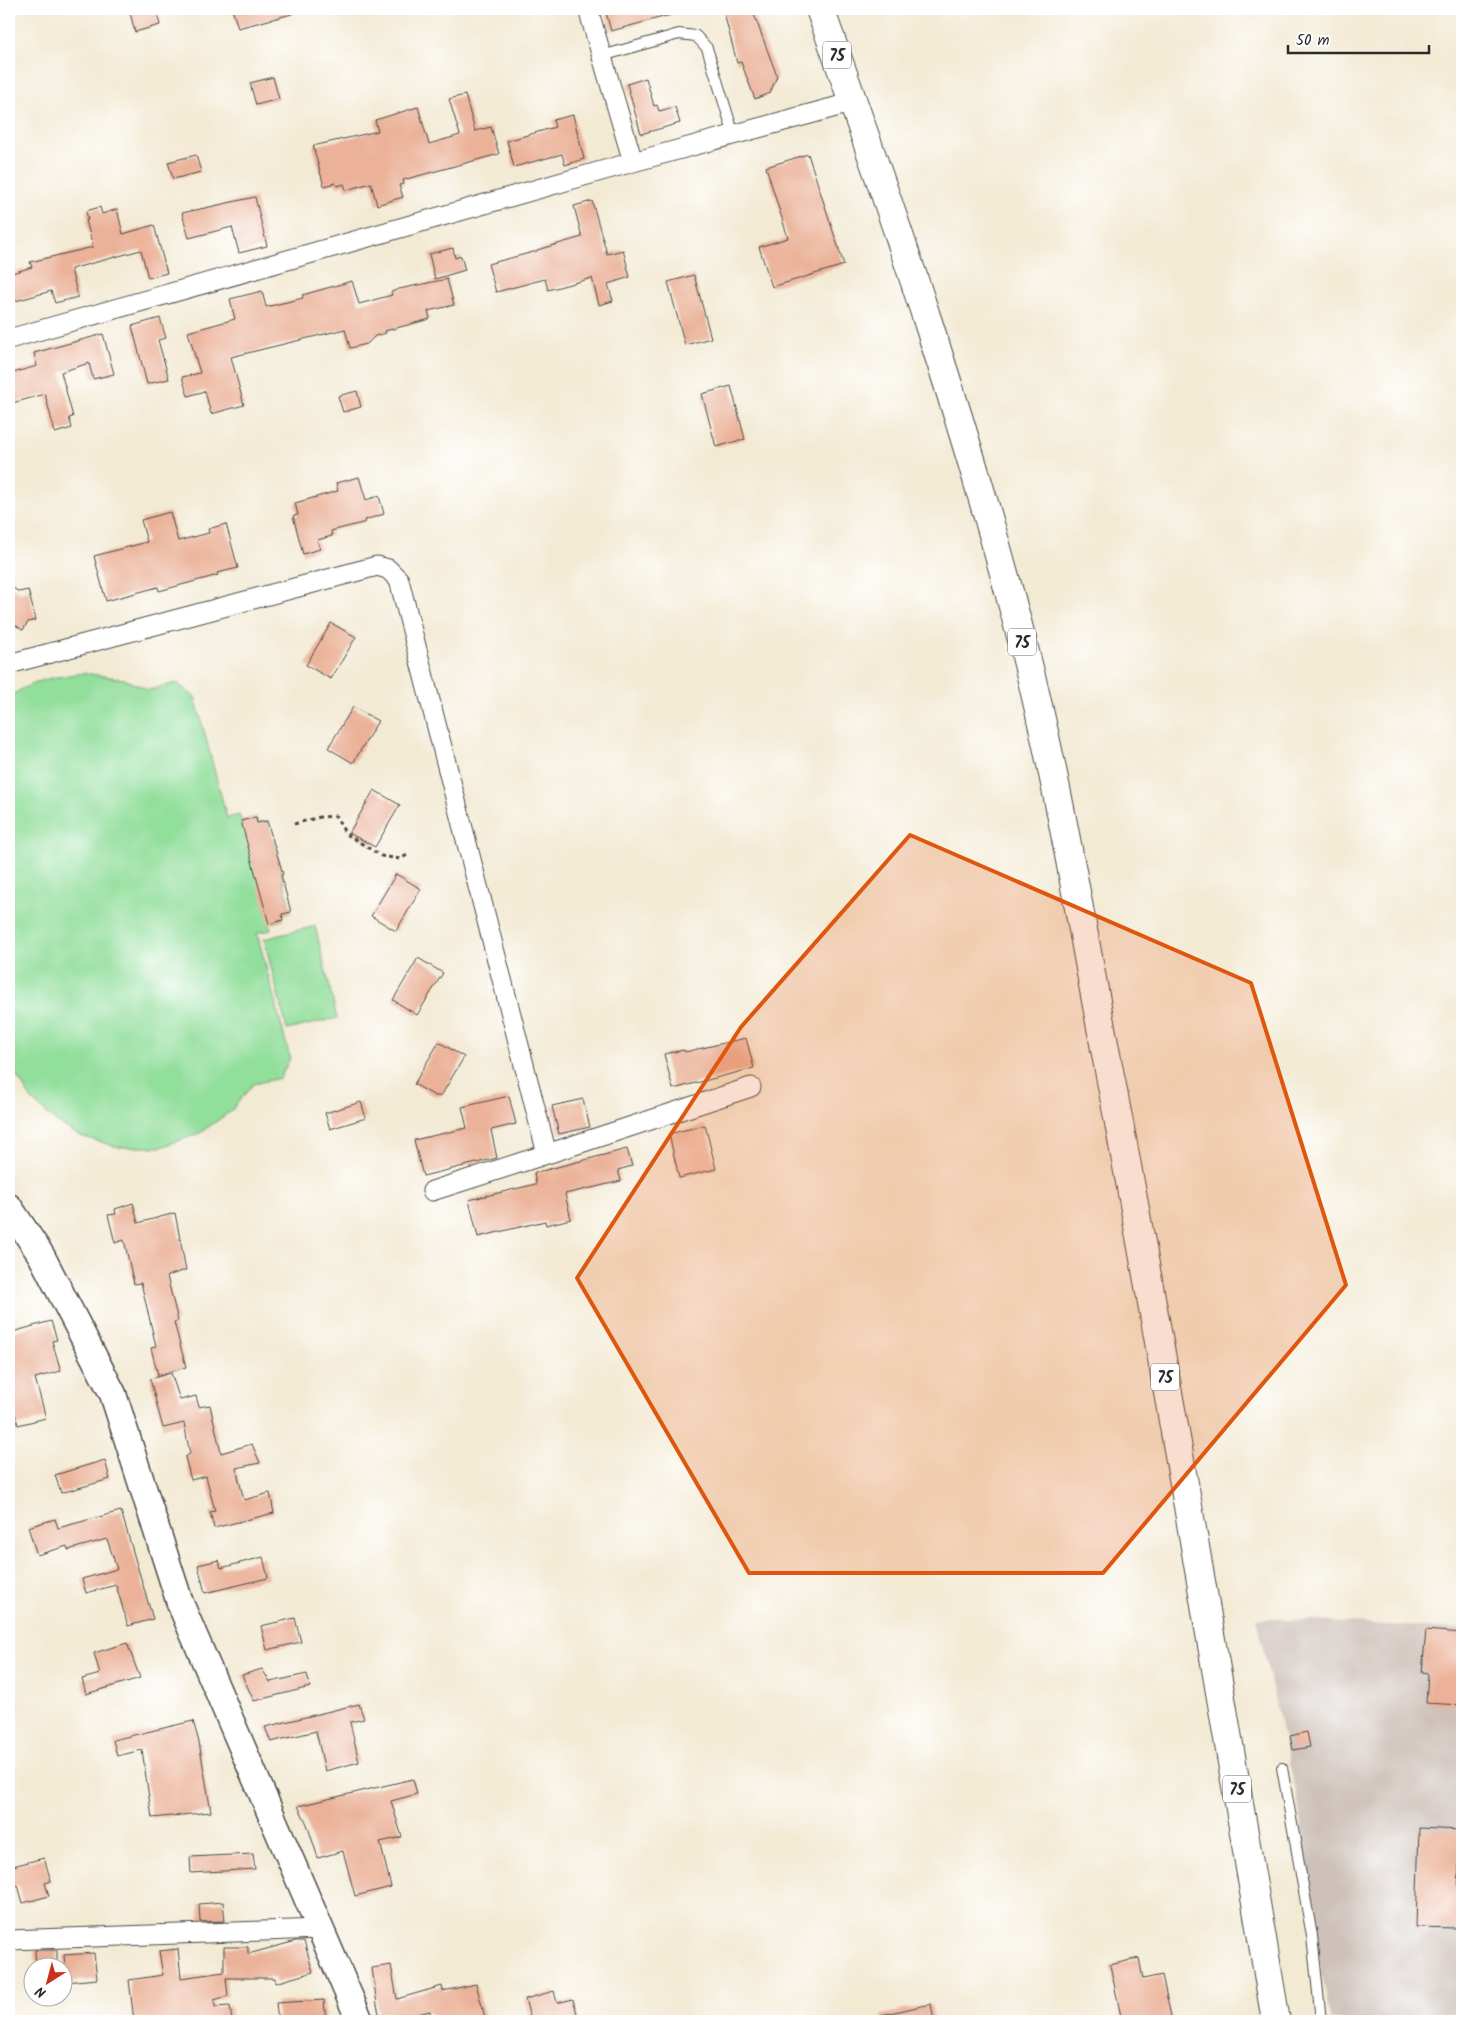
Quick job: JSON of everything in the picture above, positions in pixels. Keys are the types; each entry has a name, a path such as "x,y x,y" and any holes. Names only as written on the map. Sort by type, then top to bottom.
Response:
{"main road":[{"name":"75","path":"820,9 899,229 940,355 1011,602 1039,713 1133,1196 1276,2021"}],"street":[{"path":"588,9 633,162"},
{"path":"9,339 633,162 854,102"},
{"path":"9,664 377,566 388,569 395,575 399,580 414,634 547,1154"},
{"path":"432,1191 751,1087"},
{"path":"9,1207 41,1255 113,1394 180,1602 360,2021"},
{"path":"9,1940 321,1929"}],"lane":[{"path":"602,56 679,34 696,36 707,48 734,135"},
{"path":"1282,1768 1312,1936 1321,2021"}],"path":[{"path":"294,824 320,817 336,816 345,832 381,856 400,859 409,854"}],"highlighted area":[{"path":"910,835 1251,983 1346,1285 1103,1573 749,1573 577,1278 741,1027"}],"shaded area":[{"path":"1256,1618 1462,1629 1462,2021 1331,2021 1312,1922 1298,1801"}],"green space":[{"path":"84,673 124,679 149,690 177,683 195,697 227,818 240,815 241,821 256,817 258,823 267,821 283,874 291,912 282,914 283,920 269,924 271,930 257,933 290,1058 280,1078 253,1084 231,1111 200,1133 161,1147 118,1147 80,1136 55,1121 32,1100 16,1075 9,1058 9,697 27,686 45,680"},
{"path":"315,926 337,1018 287,1030 264,939"}],"building":[{"path":"129,9 156,9 160,25 135,32"},
{"path":"232,9 291,9 292,14 238,28"},
{"path":"605,9 674,9 674,14 611,31"},
{"path":"723,9 752,9 777,76 770,93 755,99 741,62 737,63"},
{"path":"273,77 279,99 256,105 250,83"},
{"path":"646,78 654,106 657,105 659,111 675,107 680,123 641,134 627,84"},
{"path":"465,95 475,131 491,127 499,154 403,180 404,184 399,185 403,197 377,205 371,183 346,190 344,184 337,186 335,183 324,186 313,146 378,131 375,120 418,107 429,144 460,135 449,99"},
{"path":"573,115 584,159 565,165 562,154 514,167 507,141 555,127 553,120"},
{"path":"808,154 844,265 772,287 759,247 788,238 766,167"},
{"path":"196,155 201,172 173,179 168,162"},
{"path":"255,197 267,246 239,253 232,227 189,238 182,213"},
{"path":"592,201 607,254 623,250 630,277 608,284 613,301 599,305 592,278 548,290 545,279 496,292 488,264 582,237 574,206"},
{"path":"100,207 102,214 117,209 123,234 154,225 167,273 148,278 141,250 71,269 78,297 55,303 51,291 9,303 9,274 32,267 30,262 93,247 86,220 88,220 86,211"},
{"path":"453,248 455,258 461,256 465,270 435,279 429,254"},
{"path":"694,275 711,338 685,345 668,282"},
{"path":"447,279 454,305 428,311 430,319 385,331 386,333 375,336 367,344 350,348 345,329 231,357 244,405 211,414 205,391 188,396 182,377 200,373 188,332 235,319 230,299 262,291 266,307 303,298 302,295 352,281 359,304 392,295 391,292 399,289"},
{"path":"160,318 166,338 158,340 169,379 147,384 132,326"},
{"path":"103,334 114,374 93,379 89,363 61,372 73,417 69,418 72,428 55,433 45,394 9,404 9,374 37,366 34,353"},
{"path":"731,386 745,439 716,447 702,394"},
{"path":"357,391 361,407 343,412 338,396"},
{"path":"359,477 366,500 379,496 384,514 365,520 366,522 331,531 332,536 317,540 320,549 303,554 293,516 298,515 295,503 338,491 336,483"},
{"path":"170,512 178,541 209,533 208,529 226,524 238,568 159,591 158,587 106,601 94,556 147,542 141,520"},
{"path":"9,585 19,592 28,590 36,620 28,622 23,630 9,621"},
{"path":"331,623 356,637 331,679 306,665"},
{"path":"353,707 378,721 353,763 328,748"},
{"path":"374,790 400,805 375,847 349,833"},
{"path":"256,817 257,823 267,821 283,874 281,875 291,912 282,914 283,920 269,924 241,821"},
{"path":"396,874 421,889 396,931 371,916"},
{"path":"418,958 443,973 417,1015 393,1000"},
{"path":"746,1038 754,1068 673,1089 664,1054 684,1050 685,1052"},
{"path":"439,1042 464,1057 441,1096 435,1096 414,1084"},
{"path":"509,1096 516,1124 491,1130 497,1158 423,1176 414,1140 467,1128 462,1107"},
{"path":"583,1099 590,1127 559,1134 552,1106"},
{"path":"361,1102 366,1118 330,1129 325,1113"},
{"path":"705,1125 716,1169 679,1178 669,1134"},
{"path":"627,1149 632,1166 618,1170 621,1181 565,1194 571,1219 546,1225 545,1221 478,1237 469,1200 536,1184 534,1173"},
{"path":"133,1203 138,1223 175,1213 186,1270 167,1276 178,1321 174,1322 186,1367 158,1375 151,1348 156,1346 141,1283 134,1284 124,1240 115,1243 108,1215 116,1214 115,1209"},
{"path":"51,1321 57,1340 52,1341 61,1371 35,1378 46,1418 18,1425 9,1390 9,1333"},
{"path":"171,1373 180,1400 196,1396 199,1407 210,1405 221,1453 252,1444 260,1463 236,1468 244,1500 270,1493 274,1513 214,1528 210,1512 215,1511 206,1476 191,1480 185,1457 190,1454 184,1423 163,1428 150,1379"},
{"path":"105,1460 110,1479 61,1493 55,1475"},
{"path":"121,1511 153,1619 128,1626 116,1585 86,1593 82,1579 117,1569 107,1539 68,1550 67,1546 37,1555 28,1527 55,1519 58,1528"},
{"path":"263,1557 268,1578 205,1593 198,1565 219,1560 221,1568"},
{"path":"295,1618 301,1642 267,1650 261,1626"},
{"path":"1426,1630 1462,1633 1462,1705 1426,1703 1428,1674 1422,1673"},
{"path":"127,1643 140,1678 86,1694 82,1679 100,1674 94,1653"},
{"path":"262,1669 270,1682 307,1674 310,1687 254,1701 242,1675"},
{"path":"359,1704 364,1719 350,1722 359,1762 325,1771 316,1731 271,1742 265,1727"},
{"path":"193,1721 199,1742 211,1812 152,1818 142,1750 117,1756 113,1740"},
{"path":"1307,1732 1310,1747 1293,1750 1290,1736"},
{"path":"413,1779 417,1794 391,1801 402,1837 380,1842 391,1887 355,1896 343,1851 318,1858 307,1824 298,1806"},
{"path":"1419,1828 1460,1830 1457,1928 1416,1927"},
{"path":"253,1854 255,1869 191,1873 190,1857"},
{"path":"44,1858 51,1881 45,1883 49,1896 23,1903 18,1885 9,1888 9,1867"},
{"path":"223,1902 225,1921 200,1922 199,1904"},
{"path":"296,1941 304,1941 313,1972 275,1983 275,1978 226,1978 228,1996 214,2000 215,2007 230,2006 232,2021 134,2021 129,1980 163,1975 159,1951 178,1949 181,1978 224,1972 224,1947 248,1947 248,1954"},
{"path":"35,1950 57,1950 57,1958 35,1958"},
{"path":"94,1953 97,1979 72,1981 72,1958 64,1958 64,1955"},
{"path":"1139,1958 1143,1979 1162,1975 1172,2021 1122,2021 1110,1965"},
{"path":"391,1965 397,1999 442,1986 443,1991 476,1984 486,2021 431,2021 430,2011 390,2021 381,2021 372,1968"},
{"path":"554,1991 557,2003 573,1999 579,2021 531,2021 525,1999"},
{"path":"324,2000 326,2021 278,2021 276,2003"},
{"path":"931,2004 934,2021 882,2021 881,2015"}]}
